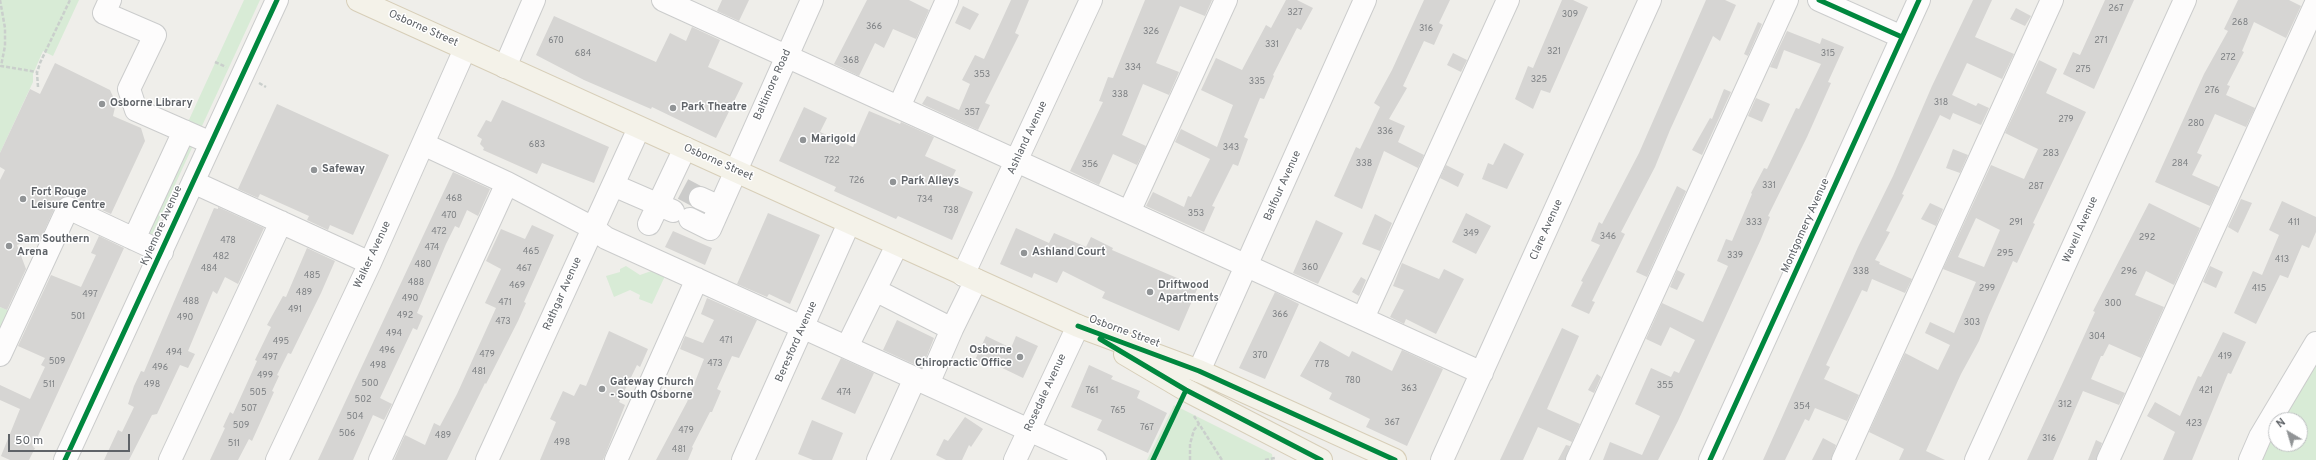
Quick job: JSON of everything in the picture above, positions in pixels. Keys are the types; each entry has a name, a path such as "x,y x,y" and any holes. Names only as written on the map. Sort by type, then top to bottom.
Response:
{"main road":[{"name":"Osborne Street","path":"358,0 969,278 1078,326 1199,371 1395,460"},
{"name":"Osborne Street","path":"1078,326 1186,390 1312,458"},
{"path":"1312,458 1333,431"},
{"path":"1330,460 1333,431"}],"street":[{"path":"110,0 104,13 155,35 129,89 136,110 211,143"},
{"name":"Kylemore Avenue","path":"65,460 277,0"},
{"path":"505,67 534,0"},
{"path":"663,0 1482,373"},
{"name":"Baltimore Road","path":"674,212 710,228 734,171 812,0"},
{"path":"899,107 947,0"},
{"name":"Ashland Avenue","path":"878,460 952,329 969,278 1017,160 1091,0"},
{"path":"1129,212 1226,0"},
{"name":"Balfour Avenue","path":"1199,371 1365,0"},
{"path":"1363,318 1508,0"},
{"name":"Clare Avenue","path":"1442,460 1650,0"},
{"path":"1577,460 1787,0"},
{"path":"1819,0 1902,38"},
{"name":"Montgomery Avenue","path":"1710,460 1919,0"},
{"path":"1844,460 2052,0"},
{"name":"Wavell Avenue","path":"1976,460 2185,0"},
{"path":"2108,460 2316,3"},
{"name":"Walker Avenue","path":"277,460 370,263 465,49"},
{"name":"Rathgar Avenue","path":"487,460 639,128"},
{"path":"134,239 184,131"},
{"path":"423,144 507,183 593,228 606,238 1095,460"},
{"path":"649,224 674,212 684,190 685,148"},
{"path":"193,182 370,263"},
{"path":"380,460 507,183"},
{"path":"613,185 674,212"},
{"path":"684,190 720,207"},
{"path":"0,355 68,208 162,252"},
{"path":"170,460 281,222"},
{"name":"Beresford Avenue","path":"743,460 850,223"},
{"path":"847,347 897,244"},
{"path":"616,460 697,279"},
{"path":"875,290 952,329"},
{"name":"Rosedale Avenue","path":"1015,460 1078,326"},
{"path":"2250,460 2260,437 2316,343"}],"path":[{"path":"0,0 5,28 5,46 0,66 37,72"},
{"path":"38,87 37,72 70,0"},
{"path":"1192,414 1222,460"},
{"path":"1190,460 1190,444 1194,430 1199,424"},
{"path":"1265,460 1276,458"}],"green space":[{"path":"0,0 79,0 53,56 43,51 33,74 33,82 0,153"},
{"path":"244,0 260,0 150,239 137,233"},
{"path":"626,266 640,275 654,270 665,276 652,304 639,299 640,295 630,290 614,297 606,276 620,272 620,269"},
{"path":"0,307 12,312 0,337"},
{"path":"2316,343 2316,460 2250,460 2268,428 2268,452 2308,452 2308,412 2277,412"},
{"path":"1174,405 1272,454 1273,460 1147,460"}],"building":[{"path":"722,0 749,0 739,21 717,11"},
{"path":"867,0 909,0 929,10 916,39 893,29 884,48 875,43 859,76 834,64"},
{"path":"1011,0 1029,0 1015,33 1019,35 985,103 990,105 978,130 922,104 927,96 959,110 970,84 962,80 975,55 984,59"},
{"path":"1145,0 1212,0 1205,16 1180,6 1156,63 1179,72 1169,95 1143,84 1122,135 1146,146 1137,165 1113,154 1099,185 1070,171 1103,102 1099,101 1108,77 1113,78"},
{"path":"1286,0 1297,0 1313,8 1301,30 1297,28 1273,75 1274,76 1264,99 1260,98 1244,137 1248,139 1238,166 1233,164 1212,206 1215,207 1204,232 1146,206 1153,192 1184,207 1188,196 1191,197 1210,159 1175,142 1181,129 1217,147 1233,105 1201,90 1216,58 1242,70 1266,25 1271,28"},
{"path":"1424,0 1450,0 1439,23 1443,25 1434,45 1424,41 1403,86 1407,88 1389,119 1405,126 1398,142 1424,155 1418,168 1384,151 1362,209 1334,196 1356,147 1360,149 1380,107 1374,103 1392,70"},
{"path":"1562,0 1573,0 1588,7 1550,93 1541,90 1533,109 1515,99 1528,66 1533,68"},
{"path":"1706,0 1725,0 1736,5 1720,41 1713,36 1670,130 1655,167 1621,232 1625,234 1592,301 1595,302 1589,314 1571,306 1583,282 1581,281 1600,245 1591,241 1599,222 1602,224 1639,153"},
{"path":"1973,0 1992,0 1975,37 2014,54 2002,79 1967,63 1952,95 1976,106 1978,103 1989,108 1981,125 1953,113 1950,120 1940,115 1902,194 1904,195 1886,231 1890,232 1875,260 1880,262 1879,264 1912,279 1905,293 1872,279 1867,292 1862,290 1826,365 1830,367 1824,379 1859,395 1847,421 1815,408 1809,421 1805,419 1785,460 1763,460 1858,247 1893,176 1932,86"},
{"path":"2105,0 2134,0 2094,89 2063,74 2073,52 2080,55"},
{"path":"2238,0 2289,0 2301,6 2286,38 2254,22 2242,51 2244,52 2227,85 2230,86 2226,95 2255,108 2246,127 2215,114 2197,153 2202,155 2192,175 2219,187 2210,206 2155,182 2204,74 2228,31 2224,29"},
{"path":"963,6 979,14 970,30 955,23"},
{"path":"2016,8 2031,16 2025,26 2010,19"},
{"path":"554,16 656,62 670,33 686,41 692,27 720,40 708,67 743,83 716,138 652,107 651,109 584,80 536,55"},
{"path":"1758,22 1762,24 1748,56 1744,54"},
{"path":"1787,31 1820,44 1822,38 1844,47 1828,82 1831,83 1807,137 1768,216 1770,217 1761,239 1678,421 1658,460 1603,460 1610,442 1642,455 1660,416 1635,404 1651,368 1671,377 1674,371 1679,373 1695,340 1670,327 1661,346 1646,339 1662,303 1703,322 1728,266 1717,261 1726,239 1732,241 1752,194 1751,193 1764,168 1767,169 1796,108 1799,109 1821,64 1784,50 1777,69 1770,67"},
{"path":"1453,53 1467,60 1461,72 1447,65"},
{"path":"2039,60 2057,69 2046,93 2086,112 2033,223 2035,224 2017,263 2013,261 1979,341 1961,374 1926,451 1945,460 1899,460 1904,449 1869,432 1905,353 1938,370 1950,345 1925,333 1930,322 1954,333 1976,282 1943,269 1991,165 2024,179 2038,149 2005,133","holes":["1976,218 2000,230 1984,267 1958,257"]},
{"path":"55,63 110,90 116,103 113,116 141,128 145,141 111,214 73,197 67,196 57,203 40,240 36,238 17,245 26,269 7,310 0,307 0,180 5,170 0,167 0,153 30,89 40,94"},
{"path":"1724,89 1731,92 1702,155 1692,150 1710,118 1712,119"},
{"path":"1756,98 1770,104 1762,122 1748,116"},
{"path":"502,100 609,147 594,183 542,163 537,174 483,150 484,148 480,144 482,139 477,136 486,120 491,122"},
{"name":"Safeway","path":"277,104 389,155 353,235 330,225 328,230 307,220 309,216 260,194 258,198 238,189"},
{"path":"804,107 827,118 820,132 853,147 869,111 900,124 901,122 934,137 925,156 956,170 950,182 973,192 952,240 898,216 896,219 834,191 836,187 779,161"},
{"path":"1504,143 1524,154 1507,189 1482,179 1488,163 1493,165"},
{"path":"1953,149 1968,155 1960,173 1946,168"},
{"path":"1446,165 1464,174 1458,187 1440,178"},
{"path":"453,172 490,189 478,216 467,210 459,228 455,226 446,244 417,313 423,316 417,330 413,328 380,398 392,404 384,420 373,415 353,460 318,460"},
{"path":"1677,186 1686,191 1647,277 1636,272"},
{"path":"2241,199 2252,203 2238,233 2228,227"},
{"path":"2282,201 2316,217 2316,232 2309,248 2302,245 2288,278 2280,275 2256,324 2234,313 2253,271 2262,275 2279,235 2269,230"},
{"path":"1930,203 1943,209 1936,226 1921,219"},
{"path":"2149,203 2200,228 2174,285 2146,271 2135,295 2164,307 2141,358 2109,344 2103,356 2101,356 2091,379 2125,393 2119,405 2083,391 2053,460 2027,460 2095,312 2093,311"},
{"path":"218,207 264,228 238,284 225,277 217,294 213,291 188,351 195,354 188,368 180,365 157,414 152,415 129,460 104,460 118,430 122,432 134,407 128,404 134,386 141,371 144,372 214,208 218,209"},
{"path":"768,213 820,235 790,304 769,294 767,297 737,284"},
{"path":"1466,213 1491,226 1476,254 1452,242"},
{"path":"1375,214 1392,223 1380,251 1362,244"},
{"path":"1316,220 1343,233 1318,284 1293,273"},
{"path":"532,225 554,235 524,302 526,303 518,321 447,460 394,460 405,435 425,445 434,423 440,426 457,394 496,308 485,303 501,269 486,261 501,229 525,239"},
{"path":"1016,228 1049,243 1054,233 1086,247 1091,237 1113,248 1112,250 1198,287 1179,331 1102,298 1105,292 1063,271 1057,283 1034,273 1032,278 1000,264"},
{"path":"673,231 712,248 705,265 665,247"},
{"path":"99,236 124,248 33,447 35,448 29,460 10,460 1,456 20,409 0,400 0,385 30,399 45,367 41,365 45,358 18,346 51,275 81,287 96,255 91,253"},
{"path":"307,248 335,261 321,293 291,354 288,353 277,375 279,376 272,391 274,392 252,441 249,439 238,460 210,460 225,428 223,427 230,412 233,414 257,361 255,360 271,327 267,325 283,296 286,297"},
{"path":"1402,263 1439,279 1444,269 1464,279 1436,334 1406,319 1404,324 1390,317 1404,290 1393,286"},
{"path":"2210,266 2223,272 2216,288 2203,282"},
{"path":"1677,270 1685,274 1677,290 1670,287"},
{"path":"1361,277 1366,280 1359,296 1352,292"},
{"path":"1275,292 1299,304 1265,379 1239,368"},
{"path":"707,298 757,320 739,358 732,356 717,389 721,391 712,412 710,412 692,447 693,448 688,460 656,460 687,402 704,359 680,349 685,336 703,343 714,320 701,314"},
{"path":"897,320 934,338 922,368 883,350"},
{"path":"1562,328 1579,336 1547,409 1580,424 1572,442 1538,427 1523,460 1500,460"},
{"name":"Gateway Church - South Osborne","path":"609,331 648,349 640,367 637,365 619,402 625,405 603,460 540,460 556,422 550,419 563,391 574,396 580,384 586,386"},
{"path":"2223,332 2246,342 2231,374 2228,373 2192,460 2163,460 2175,432 2147,416 2155,402 2180,416 2198,376 2201,377"},
{"path":"986,336 1011,348 1016,336 1038,346 1023,378 994,364 992,368 975,360"},
{"path":"1320,341 1349,357 1352,351 1392,371 1402,350 1443,369 1407,446 1366,427 1370,419 1329,399 1332,393 1300,376"},
{"path":"841,358 874,373 855,414 821,399"},
{"path":"1089,365 1113,376 1111,379 1140,391 1137,398 1167,413 1148,453 1097,430 1102,420 1071,407"},
{"path":"1597,374 1601,377 1594,393 1588,390"},
{"path":"965,417 983,429 971,447 969,445 962,460 946,460 936,455 944,439 948,441"},
{"path":"812,420 843,433 832,460 813,460 798,454"},
{"path":"1823,438 1836,445 1831,460 1812,460"},
{"path":"2096,440 2102,443 2096,460 2088,460"},
{"path":"1566,445 1570,446 1565,460 1558,460"}],"tunnel":[{"path":"683,189 700,198"}],"cycle path":[{"path":"65,460 277,0"},
{"path":"1819,0 1902,37"},
{"path":"1710,460 1919,0"},
{"path":"1078,326 1199,371 1395,460"},
{"path":"1100,339 1186,390 1321,460"},
{"path":"1153,460 1186,390"}],"place":[{"name":"Osborne Library","path":"102,104"},
{"name":"Park Theatre","path":"673,108"},
{"name":"Marigold","path":"803,140"},
{"name":"Safeway","path":"314,170"},
{"name":"Park Alleys","path":"893,182"},
{"name":"Fort Rouge Leisure Centre","path":"23,199"},
{"name":"Sam Southern Arena","path":"9,246"},
{"name":"Ashland Court","path":"1024,253"},
{"name":"Driftwood Apartments","path":"1150,292"},
{"name":"Osborne Chiropractic Office","path":"1020,357"},
{"name":"Gateway Church - South Osborne","path":"602,389"}]}
